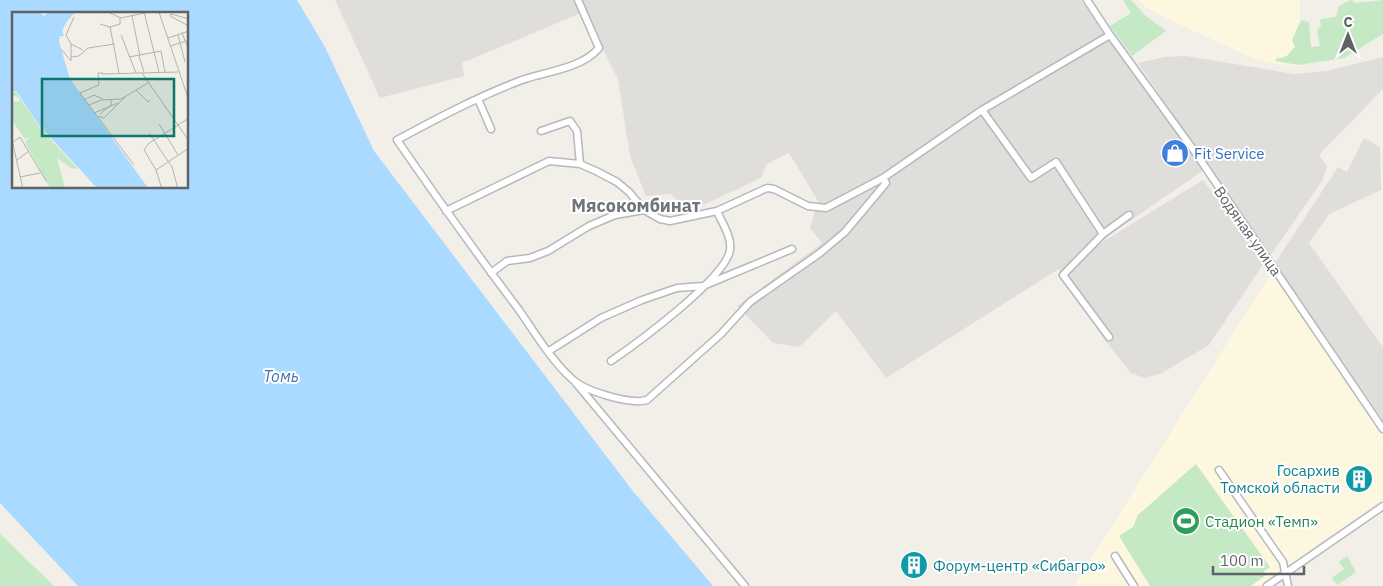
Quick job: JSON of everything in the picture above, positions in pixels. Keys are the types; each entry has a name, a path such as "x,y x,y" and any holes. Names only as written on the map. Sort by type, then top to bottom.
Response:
{"street":[{"path":"578,0 599,48 592,55 565,67 522,80 456,108 397,140 446,211 549,351 745,586"},
{"name":"Водяная улица","path":"1087,0 1110,35 1195,152 1383,429"},
{"path":"446,211 479,197 544,162 580,164 617,182 629,192 644,210 660,219 670,221 717,211 767,188 774,189 808,206 826,208 883,178 982,110 1110,35"},
{"path":"478,99 491,129"},
{"path":"982,110 1031,178 1056,162 1103,234"},
{"path":"542,131 570,121 577,131 580,164"},
{"path":"574,381 596,391 633,402 647,400 721,334 750,302 820,253 845,232 886,183 883,178"},
{"path":"490,272 507,261 530,258 548,252 589,226 615,215 644,210"},
{"path":"611,361 676,314 722,267 730,250 729,238 717,211"},
{"path":"1109,337 1063,275 1103,234 1129,215"},
{"path":"549,351 601,318 642,300 676,288 703,286 792,249"},
{"path":"1219,470 1283,562 1288,586"},
{"path":"1267,586 1383,506"},
{"path":"1115,556 1134,586"}],"shaded area":[{"path":"335,0 575,0 581,13 462,63 464,76 380,98"},
{"path":"582,0 1081,0 1204,170 1064,266 1203,180 1264,263 1209,345 1162,373 1145,378 1131,373 1104,339 1059,269 886,378 836,311 799,347 773,343 737,306 822,243 810,228 818,201 789,153 767,164 761,178 688,212 671,194 646,196 630,156 618,79 601,46"},
{"path":"1138,0 1300,0 1300,66 1276,64 1255,59 1145,7"},
{"path":"1186,56 1294,74 1326,71 1383,57 1383,89 1319,155 1327,167 1322,181 1270,256 1138,63 1165,57"},
{"path":"1364,138 1380,147 1381,190 1329,214 1309,243 1383,347 1383,420 1275,263 1338,167 1347,172"},
{"path":"1272,272 1383,435 1383,499 1258,586 1074,586"}],"green space":[{"path":"1123,0 1131,0 1146,16 1166,31 1132,56 1110,26 1131,13"},
{"path":"1351,0 1355,3 1383,0 1383,34 1344,58 1298,65 1275,61 1277,58 1286,57 1295,47 1292,40 1301,20 1309,22 1311,47 1320,46 1317,30 1321,26 1320,19 1336,17 1339,6"},
{"name":"Стадион «Темп»","path":"1196,464 1270,567 1264,571 1266,575 1251,586 1150,586 1119,536 1133,527 1138,515"},
{"path":"0,534 54,586 0,586"},
{"path":"1347,556 1356,572 1337,585 1332,578 1344,569 1339,562"}],"water":[{"name":"Томь","path":"0,0 297,0 325,47 374,151 632,490 713,586 78,586 0,503"}],"place":[{"name":"Fit Service","path":"1175,153"},
{"name":"Госархив Томской области","path":"1359,479"},
{"name":"Стадион «Темп»","path":"1186,521"},
{"name":"Форум-центр «Сибагро»","path":"914,565"}],"district":[{"name":"Мясокомбинат","path":"636,205"}]}
